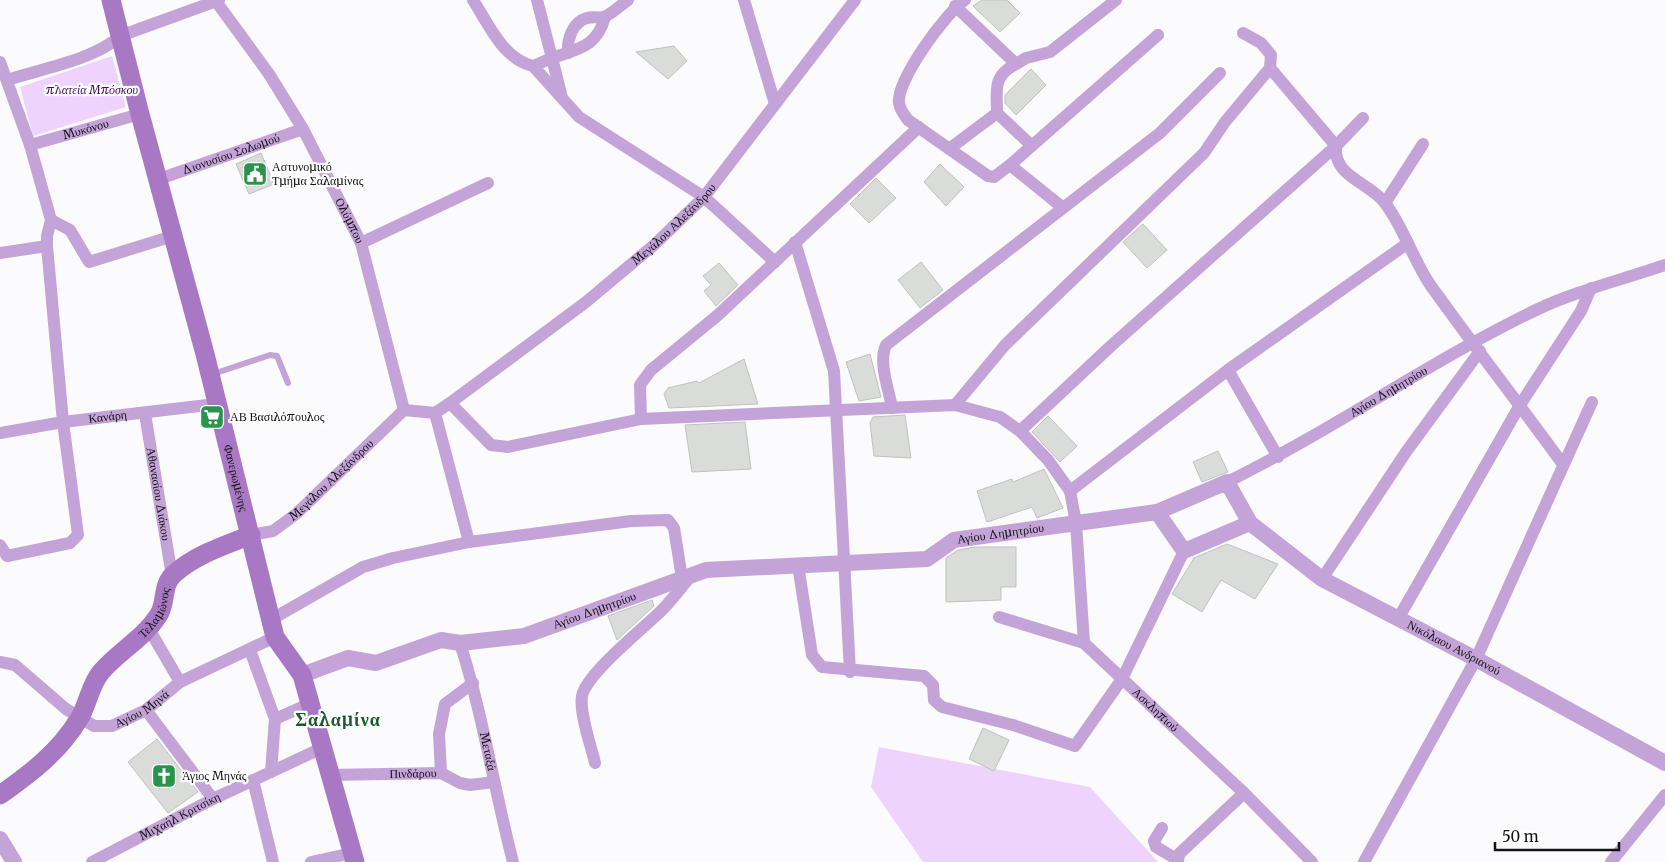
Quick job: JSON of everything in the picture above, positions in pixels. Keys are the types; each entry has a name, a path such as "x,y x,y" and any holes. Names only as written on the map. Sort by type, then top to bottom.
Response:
{"main road":[{"name":"Φανερωμένης","path":"111,0 210,375 273,628 302,675 329,775 354,857"},
{"name":"Τελαμώνος","path":"80,717 100,673 149,629 160,614 167,583 172,576 209,552 251,534"},
{"path":"0,795 40,766 66,738 80,717"}],"street":[{"path":"7,80 80,57 110,45 120,36 216,0"},
{"name":"Ολύμπου","path":"216,0 269,74 303,129 361,243 404,410"},
{"path":"473,0 510,56 520,63 533,66 586,47 595,38 605,17 628,0"},
{"path":"537,0 563,101"},
{"path":"744,0 774,104"},
{"name":"Μεγάλου Αλεξάνδρου","path":"435,413 586,302 654,245 704,197 854,0"},
{"path":"1031,145 997,113 997,83 1004,72 1026,58 1050,52 1116,0"},
{"path":"1016,64 960,3 915,62 900,95 898,102 901,111 908,120 988,176 994,177 1158,35"},
{"path":"568,53 571,33 580,21 588,17 605,17"},
{"path":"955,405 1006,345 1204,153 1225,122 1270,68 1271,55 1261,43 1243,33"},
{"path":"0,62 30,145 51,220 47,236 47,246 63,422 78,535 70,543 2,553"},
{"path":"533,66 579,117 704,197 775,262"},
{"path":"1270,68 1336,146 1338,163 1353,179 1384,203 1430,284 1562,463"},
{"path":"892,408 883,351 886,345 1160,133 1220,73"},
{"path":"949,149 997,113"},
{"name":"Μυκόνου","path":"30,145 140,114"},
{"path":"1020,431 1112,345 1336,146 1363,118"},
{"path":"641,419 640,385 651,370 718,315 918,127"},
{"name":"Διονυσίου Σολωμού","path":"159,179 303,129"},
{"path":"1384,203 1423,144"},
{"path":"1010,165 1062,207"},
{"path":"361,243 488,184"},
{"path":"51,220 70,230 89,262 173,236"},
{"path":"795,242 834,371 846,562 850,672"},
{"path":"1070,491 1228,370 1408,243"},
{"path":"0,254 47,246"},
{"name":"Αγίου Δημητρίου","path":"302,675 348,658 376,663 441,640 460,643 524,636 706,570 927,559 954,540 1157,512 1227,482 1278,457 1477,347 1536,310 1591,288 1665,265"},
{"path":"1398,619 1520,405 1576,319 1591,288"},
{"path":"1322,579 1477,347"},
{"path":"1228,370 1278,457"},
{"path":"1364,862 1476,658 1562,463 1592,402"},
{"path":"450,403 491,445 499,447 641,419 955,405 1000,417 1020,431 1048,460 1070,491 1076,523 1084,643 999,617"},
{"name":"Κανάρη","path":"0,433 63,422 145,414 216,404"},
{"path":"404,410 435,413 469,542"},
{"name":"Μεγάλου Αλεξάνδρου","path":"251,534 273,531 296,514 404,410"},
{"name":"Αθανασίου Διάκου","path":"145,414 172,576"},
{"path":"798,565 812,655 822,668 850,672 924,676 933,685 934,700 942,708 1013,725 1075,746 1122,679 1184,551 1250,523 1227,482"},
{"path":"1157,512 1184,551"},
{"name":"Αγίου Μηνά","path":"0,662 15,665 66,709 94,726 112,726 146,710 180,682 250,650 273,628 363,567 424,550 469,542 631,522 668,520 674,528 687,576"},
{"name":"Νικόλαου Ανδριανού","path":"1250,523 1322,579 1476,658 1665,763"},
{"path":"595,763 582,696 586,685 607,661 662,610 687,576"},
{"path":"149,629 180,682"},
{"name":"Μεταξά","path":"460,643 472,684 513,862"},
{"name":"Ασκληπιού","path":"1084,643 1244,793 1312,862"},
{"path":"250,650 275,719 271,772"},
{"path":"441,773 439,734 445,704 472,684"},
{"path":"275,719 309,704"},
{"path":"146,710 212,799"},
{"name":"Μιχαήλ Κριτσίκη","path":"92,862 212,799 322,748"},
{"name":"Πινδάρου","path":"329,775 441,773 465,784 494,782"},
{"path":"252,780 273,862"},
{"path":"1162,828 1154,841 1156,847 1178,861 1179,854 1244,793"},
{"path":"1611,862 1665,795"},
{"path":"0,839 14,862"},
{"path":"311,862 354,857"}],"lane":[{"path":"210,375 270,355 277,356 280,360 288,383"}],"green space":[{"name":"πλατεία Μπόσκου","path":"112,56 126,107 33,136 20,87"},
{"path":"879,747 1090,787 1158,862 923,862 871,787"}],"building":[{"path":"982,0 1007,0 1020,13 1000,32 973,6"},
{"path":"674,46 687,61 668,79 636,52"},
{"path":"1031,69 1046,85 1016,115 1005,103 1005,95"},
{"name":"Αστυνομικό Τμήμα Σαλαμίνας","path":"261,153 274,184 249,194 236,164"},
{"path":"940,164 964,187 946,206 924,182"},
{"path":"876,178 896,198 869,223 850,204"},
{"path":"1143,224 1167,250 1147,268 1123,242"},
{"path":"921,262 943,290 920,308 898,280"},
{"path":"719,263 738,285 716,306 704,291 711,285 703,276"},
{"path":"870,354 881,397 859,401 846,362"},
{"path":"744,359 758,404 669,408 664,394 668,388 697,381 699,383"},
{"path":"905,415 911,458 874,456 870,423 873,417"},
{"path":"1048,416 1077,446 1060,462 1032,432"},
{"path":"745,422 751,469 692,472 685,425"},
{"path":"1218,451 1228,472 1202,482 1193,462"},
{"path":"1044,469 1063,508 1037,518 1032,507 987,522 977,491 1012,479 1013,482"},
{"path":"1227,544 1278,564 1255,599 1221,580 1202,612 1172,594 1194,558"},
{"path":"975,547 1016,547 1016,587 1001,587 1001,600 946,602 946,558 958,550"},
{"path":"652,600 654,606 617,640 608,616"},
{"path":"983,728 1009,740 994,771 969,759"},
{"name":"Άγιος Μηνάς","path":"157,739 198,792 168,813 128,762"}],"place":[{"name":"Αστυνομικό Τμήμα Σαλαμίνας","path":"255,174"},
{"name":"ΑΒ Βασιλόπουλος","path":"212,417"},
{"name":"Άγιος Μηνάς","path":"164,776"}],"district":[{"name":"Σαλαμίνα","path":"338,720"}]}
